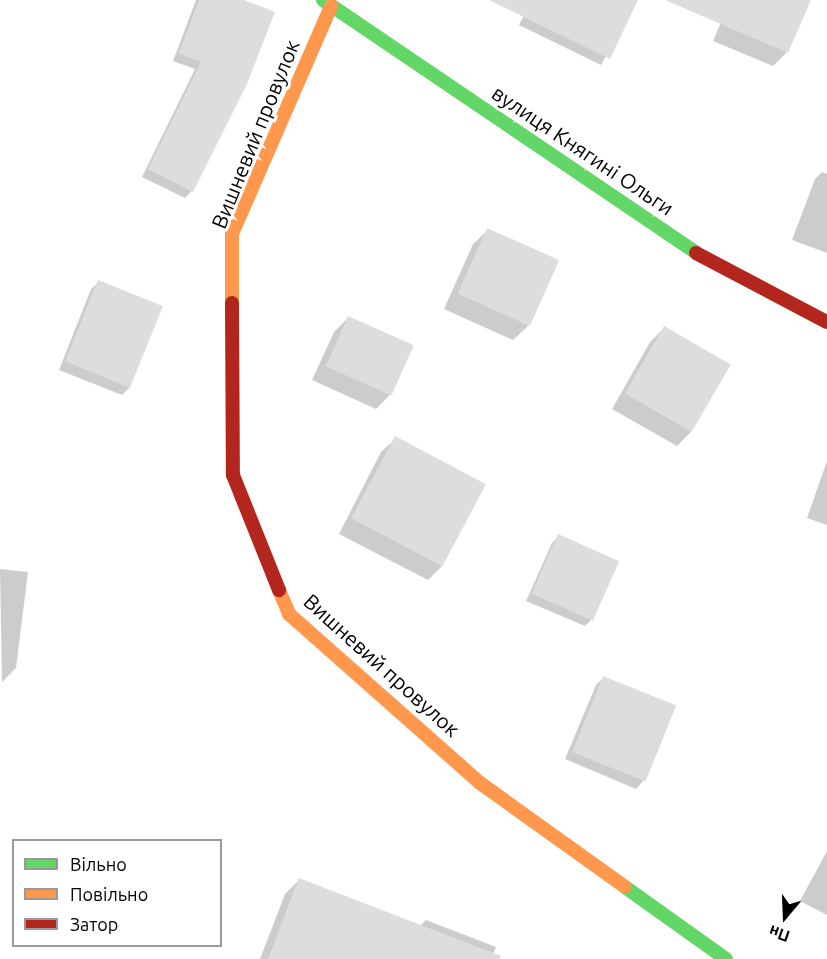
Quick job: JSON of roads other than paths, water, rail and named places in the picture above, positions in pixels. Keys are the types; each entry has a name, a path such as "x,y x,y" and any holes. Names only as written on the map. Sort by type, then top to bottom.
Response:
{"street":[{"name":"вулиця Княгині Ольги","path":"327,3 719,268 827,322"},
{"name":"Вишневий провулок","path":"327,3 232,234 233,475 289,614 480,783 726,959"}]}
